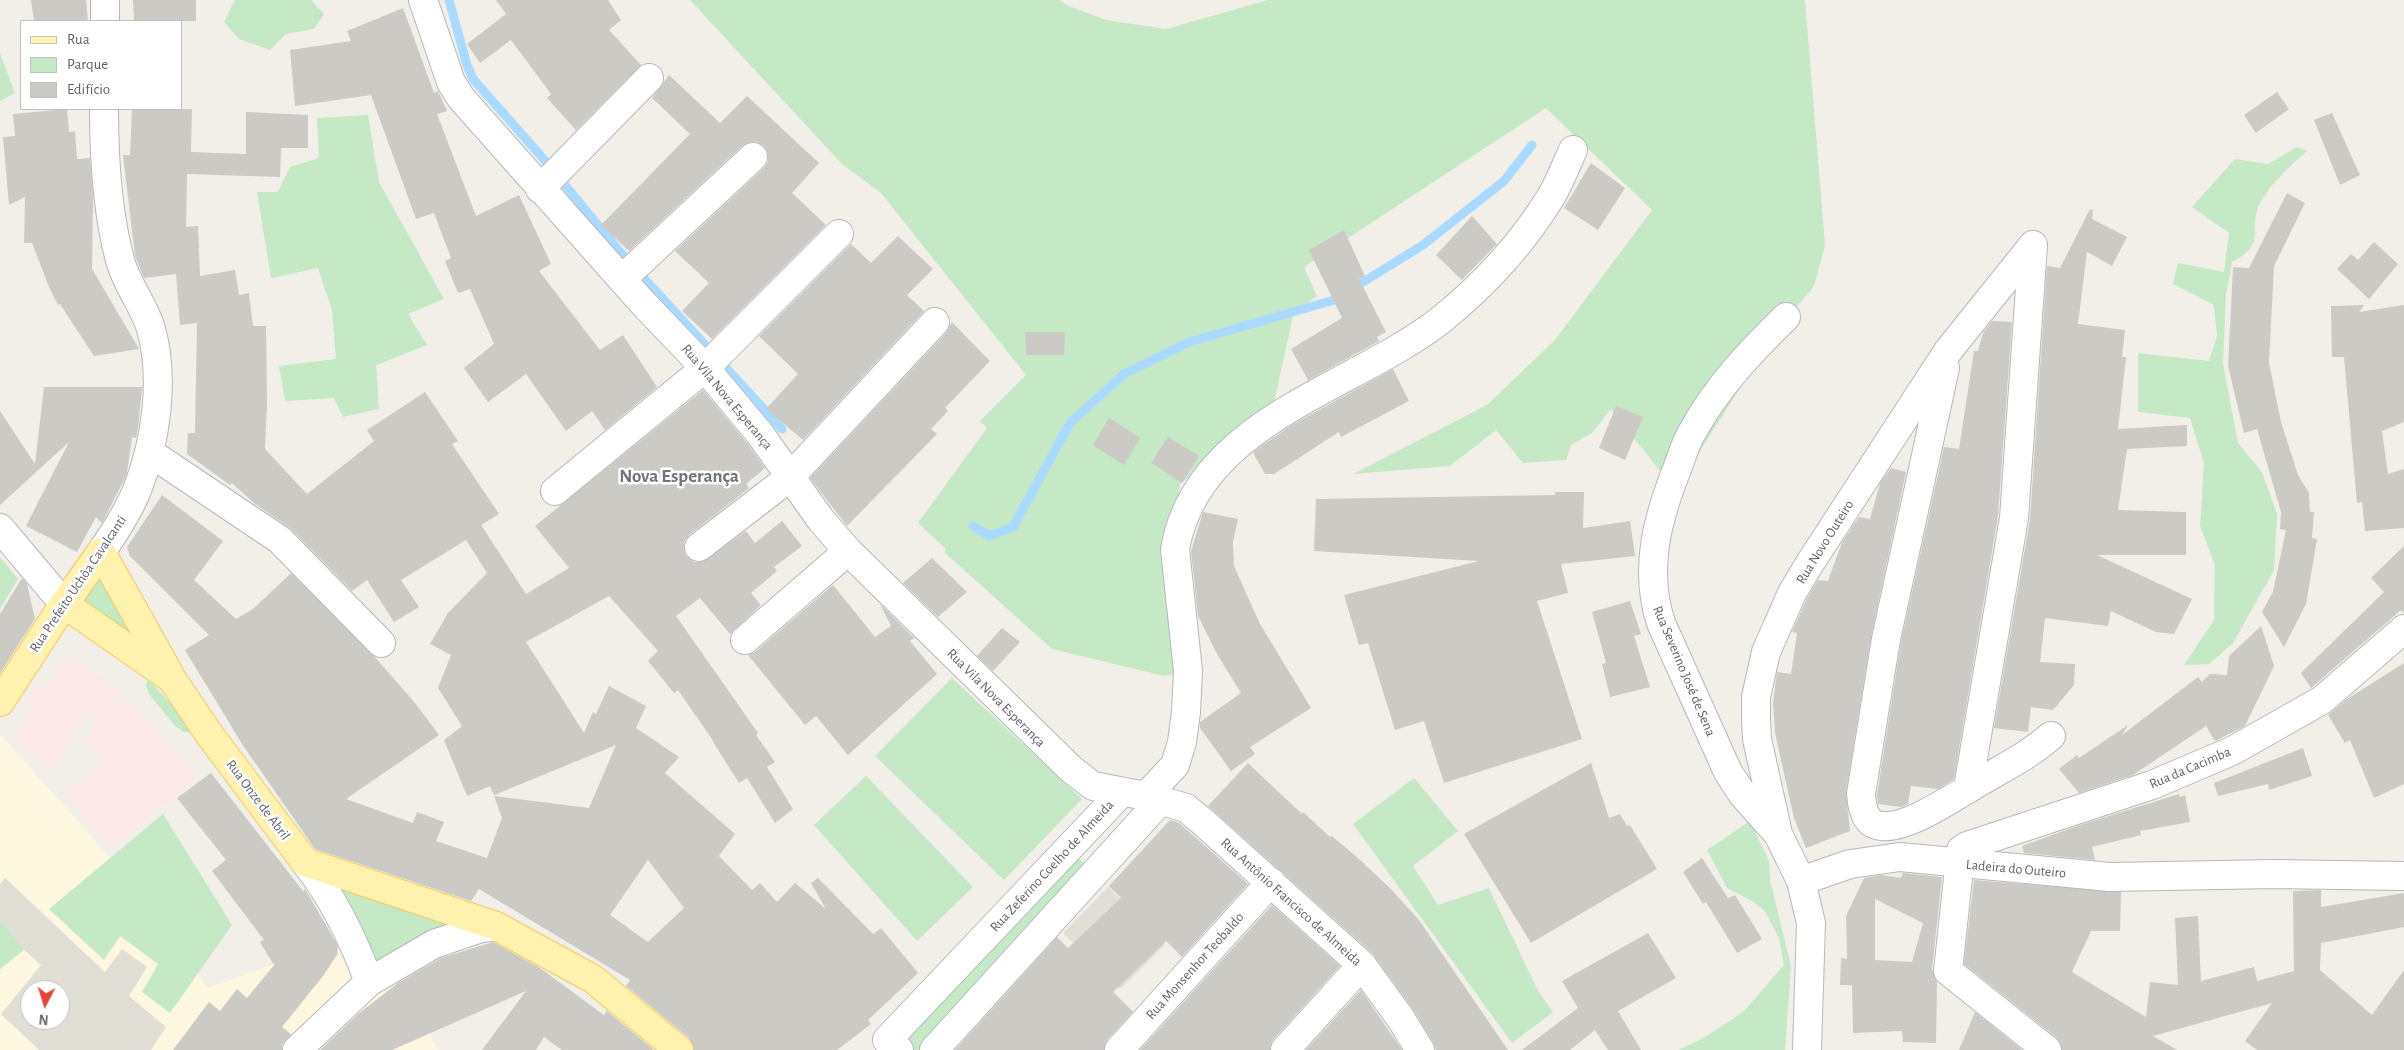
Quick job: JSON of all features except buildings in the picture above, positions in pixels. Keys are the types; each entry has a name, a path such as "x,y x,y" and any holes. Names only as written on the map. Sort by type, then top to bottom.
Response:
{"main road":[{"name":"Rua Prefeito Uchôa Cavalcanti","path":"0,702 64,604 101,552"},
{"path":"101,552 172,679"},
{"name":"Rua Onze de Abril","path":"64,604 172,679 209,734 305,862"},
{"path":"305,862 496,926 593,979 679,1050"}],"street":[{"path":"105,0 105,20"},
{"name":"Rua Vila Nova Esperança","path":"423,0 451,82 461,98 623,278 642,302 705,368 760,434 821,520 848,551 1056,757 1093,786 1143,796"},
{"path":"540,188 649,78"},
{"name":"Rua Prefeito Uchôa Cavalcanti","path":"101,552 122,520 137,490 149,452 157,398 155,349 150,327 120,261 115,236 108,179 104,110"},
{"path":"934,1050 1143,796 1175,765 1182,742 1188,671 1175,549 1178,534 1200,488 1236,448 1303,398 1414,338 1441,320 1507,258 1533,225 1553,194 1573,150"},
{"path":"623,278 753,157"},
{"path":"555,492 705,368 839,234"},
{"name":"Rua Novo Outeiro","path":"1801,881 1778,834 1757,738 1756,697 1766,652 1792,593 1810,563 1948,351 2032,245 2014,518 1968,788"},
{"name":"Rua Severino José de Sena","path":"1778,834 1743,795 1718,752 1661,623 1655,604 1652,568 1653,545 1668,490 1693,430 1748,356 1786,317"},
{"path":"699,547 790,477 935,322"},
{"path":"1948,351 1886,639 1861,794 1862,804 1870,821 1882,827 1917,818 1940,807 1968,788 2020,761 2051,736"},
{"path":"149,452 280,540 381,643"},
{"path":"0,528 64,604"},
{"path":"745,640 848,551"},
{"name":"Rua da Cacimba","path":"1960,864 1960,852 1967,846 2152,786 2232,750 2322,700 2404,629"},
{"name":"Rua Antônio Francisco de Almeida","path":"1143,796 1186,808 1362,965 1401,1019 1420,1050"},
{"name":"Rua Zeferino Coelho de Almeida","path":"893,1045 1143,796"},
{"name":"Ladeira do Outeiro","path":"1801,881 1850,864 1900,857 1960,864 2110,876 2274,874 2404,876"},
{"path":"305,862 337,908 356,946 369,982"},
{"path":"1960,864 1948,971 2047,1050"},
{"path":"1801,881 1811,923 1807,1050"},
{"name":"Rua Monsenhor Teobaldo","path":"1119,1050 1271,882"},
{"path":"297,1050 369,982 434,944 478,929 496,926"},
{"path":"1285,1050 1362,965"}],"shaded area":[{"path":"68,654 123,692 108,712 110,714 127,697 197,777 110,848 66,794 103,762 85,740 98,724 85,715 52,771 13,738 34,706 25,700 36,683 45,688"},
{"path":"0,734 117,865 208,988 339,940 394,979 439,1050 0,1050"},
{"path":"5,878 105,972 122,949 147,967 129,996 166,1027 151,1050 39,1050 1,1014 20,991 20,1030 70,1030 70,980 29,980 41,965 24,950 0,919 0,884"},
{"path":"1108,887 1166,944 1120,989 1063,933"}],"green space":[{"path":"235,0 311,0 324,14 314,29 286,34 270,50 239,39 224,22"},
{"path":"690,0 1059,0 1069,6 1106,20 1166,29 1268,0 1805,0 1825,245 1814,286 1775,333 1675,490 1611,409 1592,433 1571,445 1566,460 1523,463 1496,430 1450,466 1353,474 1487,405 1555,340 1652,210 1546,108 1304,267 1317,296 1294,312 1271,415 1180,484 1166,584 1194,671 1164,676 1052,649 944,552 946,549 918,523 987,428 980,421 1026,375 881,193 842,164"},
{"path":"0,53 15,93 0,101"},
{"path":"368,115 379,182 444,299 408,314 427,345 376,365 379,409 343,417 334,398 285,401 279,366 336,359 332,310 318,268 271,278 257,192 278,192 290,167 319,158 317,118"},
{"path":"2297,147 2307,151 2275,182 2260,203 2255,220 2254,242 2243,255 2232,262 2226,295 2223,364 2238,443 2262,472 2277,514 2274,570 2233,643 2209,664 2184,665 2214,620 2215,565 2200,526 2204,463 2190,418 2138,412 2138,353 2209,361 2217,336 2214,305 2173,284 2178,263 2224,272 2229,233 2192,207 2235,159 2268,164"},
{"path":"0,557 18,579 0,609"},
{"path":"100,569 134,635 75,602"},
{"path":"952,678 1082,799 1004,880 875,756"},
{"path":"148,679 198,733 184,732 175,726 149,694 146,685"},
{"path":"866,776 973,887 917,941 814,825"},
{"path":"1414,778 1458,831 1413,866 1438,905 1489,888 1538,991 1553,1012 1512,1043 1353,824"},
{"path":"163,814 232,925 170,1013 142,992 158,964 120,936 104,960 49,909"},
{"path":"1750,821 1769,861 1770,880 1791,966 1785,1050 1678,1050 1702,1039 1743,1012 1784,965 1779,938 1765,911 1752,901 1727,888 1707,850"},
{"path":"1071,852 1101,878 936,1050 907,1050 895,1039"},
{"path":"336,884 448,922 372,967"},
{"path":"0,919 24,950 0,969"}],"waterway":[{"path":"449,0 467,65 473,79 541,156 621,253 782,429"},
{"path":"973,526 990,536 1013,527 1070,423 1124,374 1189,342 1334,300 1423,245 1504,181 1532,145"}],"district":[{"name":"Nova Esperança","path":"679,476"}]}
